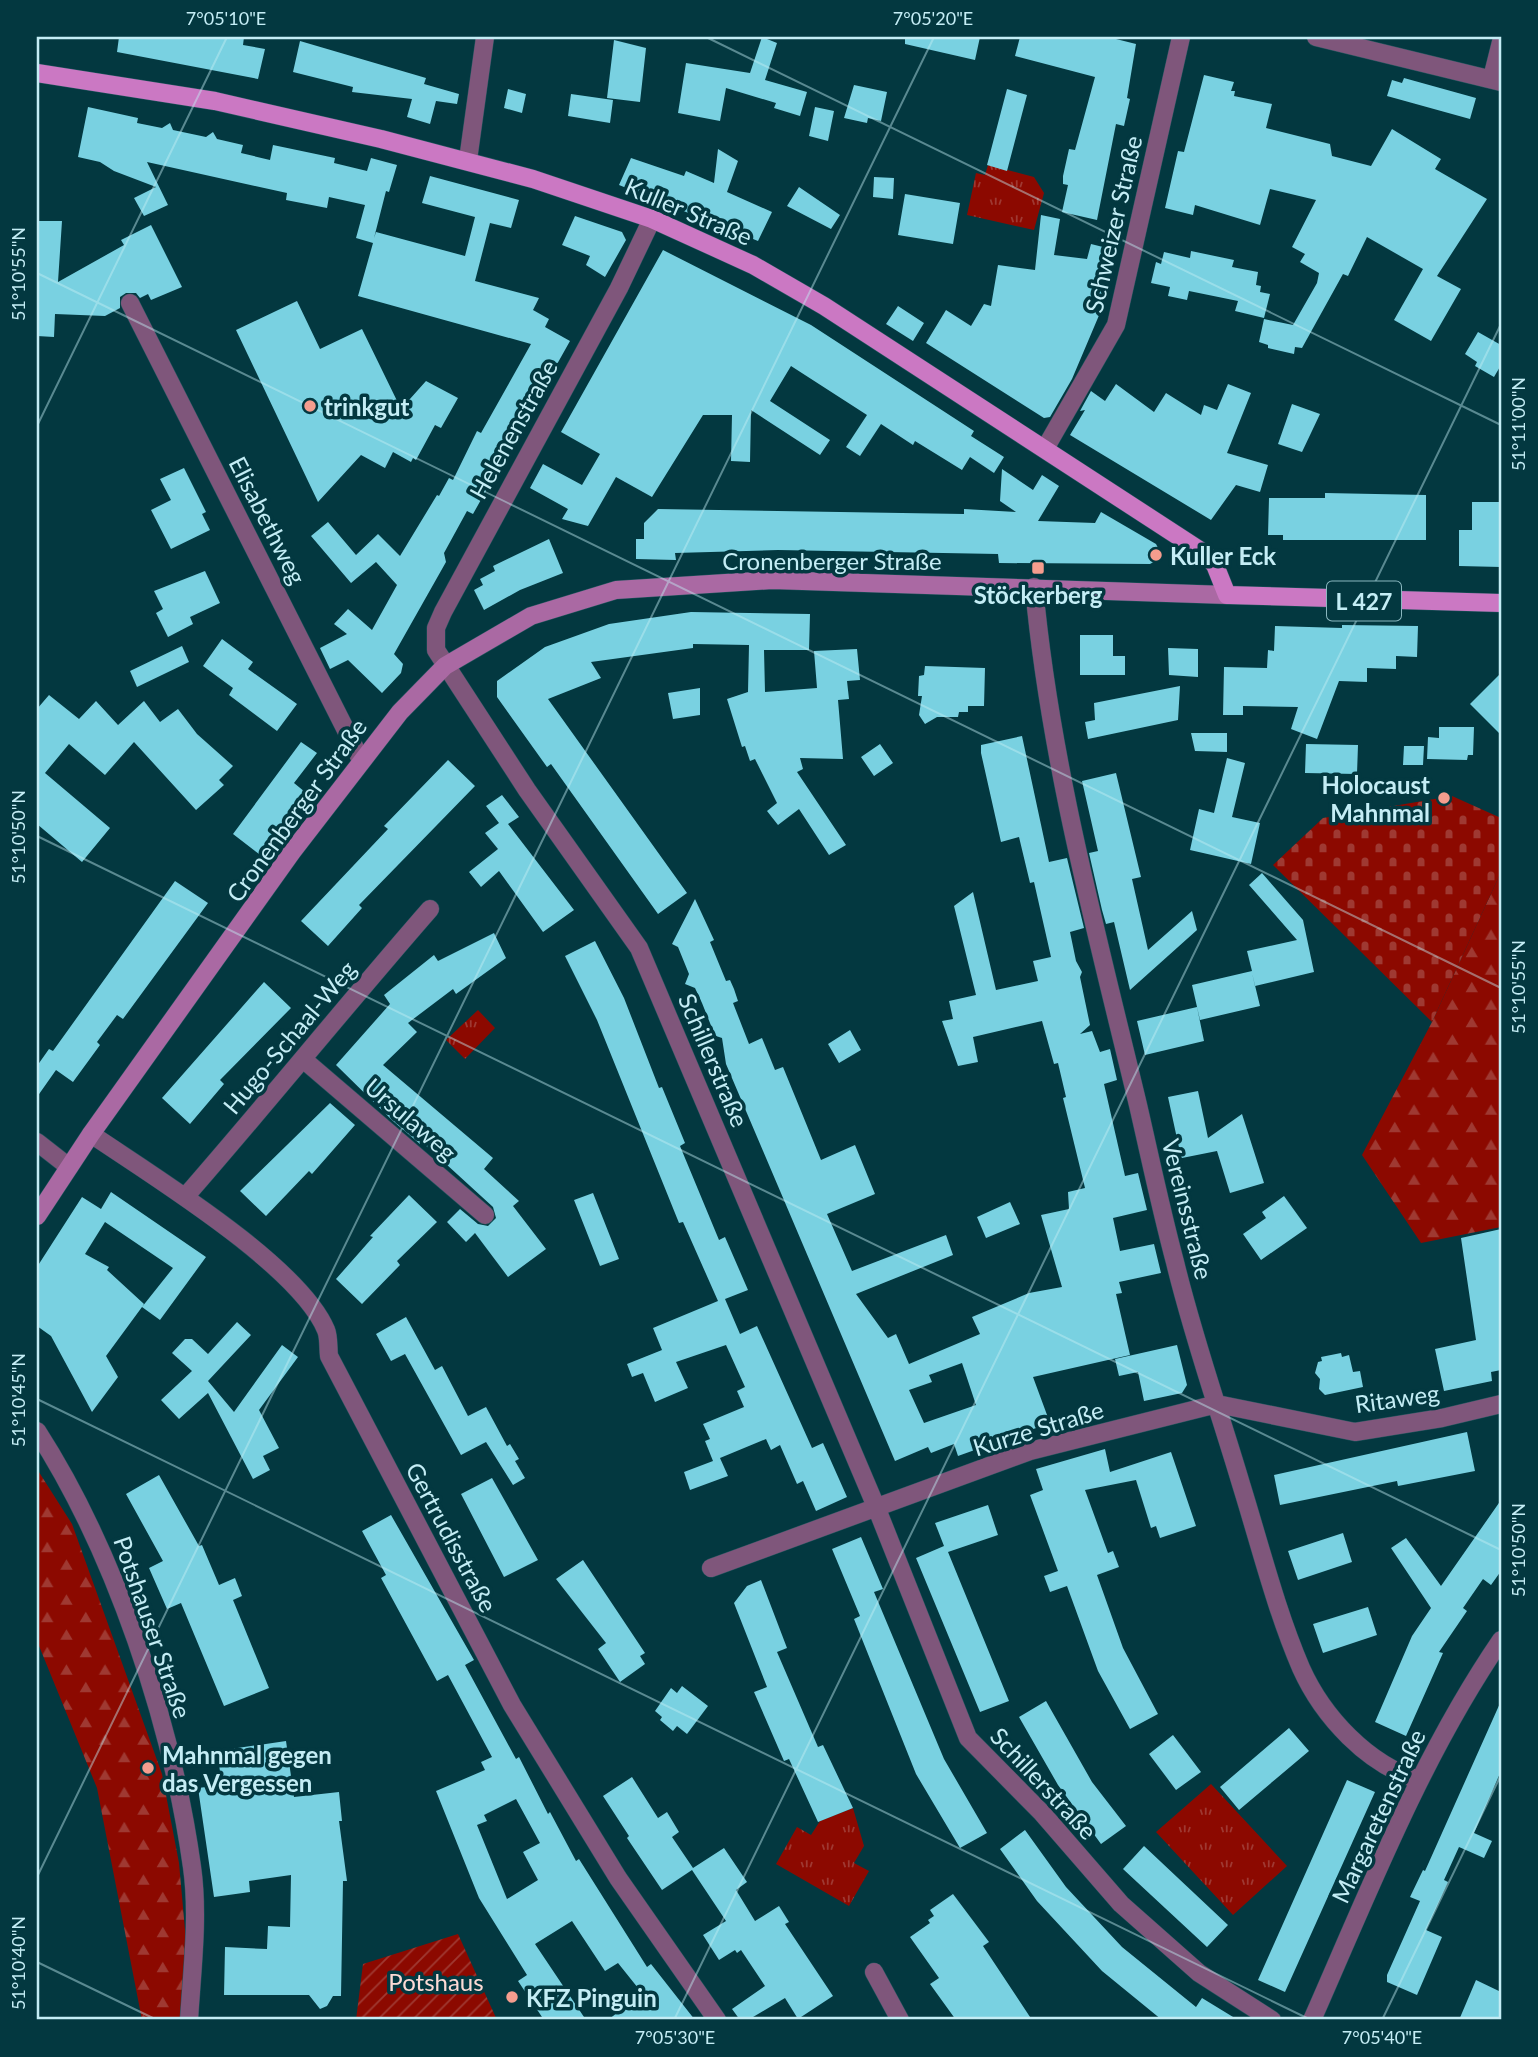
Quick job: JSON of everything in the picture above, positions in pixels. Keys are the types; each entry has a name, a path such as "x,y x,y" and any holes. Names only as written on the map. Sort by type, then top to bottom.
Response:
{"main road":[{"name":"Kuller Straße","path":"37,73 215,101 468,160 555,185 652,219 753,265 824,306 1046,447 1204,553 1215,565 1227,595"},
{"name":"Cronenberger Straße","path":"37,1216 90,1135 292,852 400,712 442,662 531,616 617,590 772,580 1501,603"}],"street":[{"path":"468,160 485,37"},
{"name":"Schweizer Straße","path":"1046,447 1116,325 1181,37"},
{"path":"1316,37 1497,80 1501,42"},
{"name":"Helenenstraße","path":"442,662 435,638 443,612 619,288 652,219"},
{"name":"Elisabethweg","path":"130,303 361,760"},
{"name":"Vereinsstraße","path":"1034,587 1057,748 1074,831 1175,1264 1302,1669 1324,1707 1347,1735 1399,1774 1419,1780"},
{"name":"Schillerstraße","path":"442,662 527,790 639,947 877,1509 968,1738 1042,1813 1139,1920 1199,1973 1272,2020"},
{"name":"Hugo-Schaal-Weg","path":"185,1197 430,909"},
{"name":"Ursulaweg","path":"304,1060 485,1215"},
{"name":"Gertrudisstraße","path":"90,1135 185,1197 260,1255 310,1303 327,1331 329,1356 512,1705 618,1878 717,2020"},
{"path":"37,1142 69,1167"},
{"name":"Ritaweg","path":"1217,1404 1355,1432 1442,1418 1501,1404"},
{"name":"Kurze Straße","path":"877,1509 1030,1451 1217,1404"},
{"name":"Potshauser Straße","path":"37,1431 89,1519 170,1749 192,1869 194,1946 189,2020"},
{"path":"711,1568 877,1509"},
{"name":"Margaretenstraße","path":"1312,2020 1419,1780 1465,1692 1501,1640"},
{"path":"874,1972 900,2020"}],"green space":[{"path":"988,165 1034,177 1044,193 1034,230 967,215 976,173 985,175"},
{"path":"1452,796 1501,818 1501,872 1432,1022 1273,865 1323,818"},
{"path":"1501,872 1501,1227 1421,1243 1362,1155 1432,1022"},
{"path":"478,1010 495,1028 465,1059 446,1040"},
{"path":"37,1469 72,1524 162,1774 179,1863 186,1941 180,2020 142,2020 97,1788 37,1641"},
{"path":"1211,1784 1287,1866 1233,1915 1156,1832"},
{"path":"853,1808 864,1846 854,1863 869,1871 849,1906 776,1864 797,1827 811,1835 820,1821"},
{"name":"Potshaus","path":"458,1934 497,2020 356,2020 363,1964"}],"building":[{"path":"119,37 244,37 243,45 265,49 258,79 117,52"},
{"path":"762,37 777,43 765,80 807,92 800,116 774,108 776,103 726,88 720,121 678,113 686,63 750,73"},
{"path":"905,37 980,37 975,60 905,44"},
{"path":"1020,37 1108,37 1136,44 1127,98 1130,99 1124,126 1116,124 1097,220 1062,212 1068,185 1063,184 1063,176 1069,149 1075,150 1095,77 1015,56"},
{"path":"614,40 646,48 640,102 607,98"},
{"path":"300,41 426,78 424,84 459,94 457,104 436,101 430,124 407,117 412,99 352,92 353,87 293,72"},
{"path":"1204,75 1234,82 1231,91 1235,91 1234,96 1272,104 1266,128 1330,144 1332,156 1371,166 1392,129 1441,159 1435,169 1487,199 1437,276 1461,289 1431,341 1394,320 1423,269 1367,237 1348,276 1343,274 1302,348 1295,347 1294,354 1268,348 1268,345 1259,342 1264,319 1293,325 1317,283 1319,273 1300,262 1305,254 1292,247 1316,200 1270,189 1260,225 1195,205 1193,215 1165,208 1178,151 1184,152"},
{"path":"1404,78 1476,98 1470,119 1387,96 1392,80 1402,83"},
{"path":"854,85 887,92 881,121 868,118 867,123 844,118"},
{"path":"508,89 526,94 522,113 504,108"},
{"path":"1007,89 1027,95 1007,171 987,165"},
{"path":"571,94 613,100 610,123 568,116"},
{"path":"88,107 138,118 137,123 162,128 170,123 173,130 206,137 213,132 217,139 243,145 241,153 270,160 273,145 335,158 334,163 367,171 371,158 397,165 389,192 386,191 374,238 376,232 465,256 475,217 422,203 430,176 519,200 511,228 490,223 475,281 539,298 533,310 549,319 545,327 570,341 473,514 467,511 444,553 446,562 394,654 403,664 401,673 382,693 348,660 330,669 320,648 347,634 334,624 348,609 372,630 397,585 376,562 351,583 311,536 328,522 356,555 378,534 400,556 437,495 439,496 449,478 453,480 477,431 481,433 531,344 358,296 373,243 356,238 365,205 329,197 327,208 286,200 287,193 147,162 168,205 144,216 134,198 156,187 114,171 100,162 78,157"},
{"path":"815,107 834,111 828,141 809,136"},
{"path":"718,149 738,161 727,192 772,212 758,241 619,185 631,158 684,176 686,171 714,183"},
{"path":"874,177 894,178 893,199 873,197"},
{"path":"799,187 840,215 831,229 787,206"},
{"path":"905,194 960,203 953,244 898,235"},
{"path":"1041,215 1060,219 1054,255 1087,259 1091,244 1115,250 1100,313 1072,379 1050,417 1044,418 926,343 946,310 971,326 984,304 991,306 998,265 1035,270"},
{"path":"575,216 622,232 626,240 605,277 586,265 590,256 562,245"},
{"path":"37,221 62,221 58,282 124,245 121,240 151,225 182,287 151,300 148,294 140,298 136,293 126,293 120,297 120,308 105,316 55,314 54,337 37,336"},
{"path":"663,250 811,325 974,431 971,436 1004,457 994,473 970,457 962,470 915,441 913,445 881,424 860,456 846,447 867,415 791,366 770,401 830,440 820,455 751,410 750,462 731,461 732,415 703,415 652,497 616,477 588,526 562,519 568,509 530,488 543,464 582,485 600,454 561,432"},
{"path":"1191,251 1234,260 1232,267 1258,272 1256,285 1261,286 1260,292 1270,294 1264,318 1235,311 1238,301 1189,291 1187,300 1168,296 1170,287 1151,283 1156,262 1161,264 1164,252 1190,258"},
{"path":"297,301 320,349 362,329 401,409 426,381 458,398 441,428 435,425 416,460 413,458 411,462 393,452 385,468 361,455 318,502 236,330"},
{"path":"898,306 924,323 913,341 886,324"},
{"path":"1478,332 1501,345 1501,365 1494,377 1475,366 1477,362 1465,354"},
{"path":"1116,384 1154,412 1166,393 1201,415 1204,405 1217,410 1228,384 1251,393 1227,453 1268,465 1260,492 1236,485 1211,520 1070,435 1085,410 1080,411 1091,391 1105,401"},
{"path":"1292,404 1320,414 1302,452 1278,444"},
{"path":"184,468 206,512 202,514 210,530 171,549 151,510 171,500 160,479"},
{"path":"1002,469 1033,490 1042,475 1059,486 1038,521 1095,523 1101,512 1156,544 1160,552 1157,560 1150,564 999,563 998,554 778,550 675,553 676,560 636,559 636,539 644,539 644,523 658,509 964,514 964,509 1016,512 1000,501"},
{"path":"1325,493 1426,495 1426,540 1283,540 1283,535 1268,535 1269,498 1325,498"},
{"path":"1472,502 1501,502 1501,567 1459,566 1459,530 1472,530"},
{"path":"549,539 563,573 520,590 484,610 474,590 483,585 480,579 495,571 493,566"},
{"path":"205,571 220,603 190,617 193,624 168,637 156,613 163,609 154,591"},
{"path":"691,612 810,614 809,650 764,650 765,692 817,688 814,651 857,649 860,680 847,681 849,699 838,700 843,759 800,758 803,769 797,772 846,845 829,855 799,809 778,825 767,811 777,803 755,759 750,761 745,746 742,747 727,699 748,692 749,645 693,644 693,648 591,662 601,678 548,699 687,893 658,914 551,764 547,767 497,697 497,681 545,647 609,624"},
{"path":"1342,625 1418,626 1417,657 1396,656 1396,669 1367,668 1367,682 1339,681 1317,739 1291,729 1298,707 1243,706 1243,715 1223,715 1224,667 1267,668 1268,650 1274,651 1275,626 1342,628"},
{"path":"1080,635 1113,635 1113,656 1125,656 1125,675 1080,675"},
{"path":"222,639 253,662 248,669 297,704 277,731 229,695 233,688 203,666"},
{"path":"182,646 189,662 137,687 130,671"},
{"path":"1168,648 1198,649 1198,677 1169,675"},
{"path":"925,666 985,668 984,706 968,706 968,712 959,712 958,717 937,717 925,724 919,715 922,696 918,696 919,676 924,675"},
{"path":"1501,673 1501,735 1470,704"},
{"path":"1180,686 1178,720 1088,739 1085,722 1095,720 1094,703"},
{"path":"700,688 700,715 673,719 668,693"},
{"path":"49,695 79,719 96,701 118,725 144,701 160,722 178,709 197,734 233,766 219,780 224,785 196,810 134,742 105,775 69,744 45,773 110,828 82,862 37,824 37,709"},
{"path":"1439,727 1474,727 1473,755 1468,755 1467,760 1427,759 1428,737 1439,738"},
{"path":"1191,733 1227,733 1227,752 1195,751"},
{"path":"1022,736 1049,862 1067,858 1084,928 1070,932 1076,961 1082,972 1080,977 1090,1025 1080,1034 1092,1031 1100,1052 1110,1049 1117,1080 1104,1084 1125,1176 1138,1173 1147,1210 1113,1218 1120,1251 1154,1244 1161,1273 1119,1282 1122,1293 1116,1294 1130,1355 1033,1377 1050,1423 958,1456 954,1444 931,1453 928,1447 895,1461 726,1064 722,1038 710,1034 712,1028 702,1003 695,988 685,984 689,974 678,947 672,944 695,899 714,940 710,942 726,981 730,980 734,989 738,1001 733,1003 749,1044 762,1038 775,1070 783,1067 821,1160 855,1145 875,1194 827,1214 852,1271 946,1235 953,1255 856,1294 888,1338 896,1334 909,1364 980,1334 972,1317 1029,1293 1062,1287 1041,1215 1069,1209 1068,1192 1085,1188 1063,1098 1066,1097 1058,1063 1054,1064 1042,1021 973,1037 978,1062 958,1066 942,1021 953,1019 949,1001 976,995 954,906 973,892 996,990 1038,981 1033,961 1051,957 1034,882 1030,883 1019,837 1001,842 981,745","holes":["962,1363 976,1405 924,1423 909,1390 932,1382 929,1375"]},
{"path":"301,742 317,753 294,783 305,792 259,854 233,834"},
{"path":"880,744 893,763 874,776 861,757"},
{"path":"1306,744 1358,745 1357,774 1305,773"},
{"path":"1404,746 1424,746 1423,765 1403,765"},
{"path":"1227,758 1245,763 1232,817 1260,823 1251,864 1190,850 1199,809 1214,813"},
{"path":"448,760 475,786 359,905 362,908 328,946 301,921 388,829 384,826"},
{"path":"1116,773 1141,877 1132,879 1148,950 1192,911 1197,930 1130,990 1114,922 1106,924 1102,910 1089,853 1098,851 1082,781"},
{"path":"502,795 519,817 508,824 574,910 543,932 499,871 481,887 469,872 498,849 485,833 499,823 486,806"},
{"path":"1262,873 1303,920 1314,972 1255,986 1260,1006 1200,1020 1192,985 1252,971 1247,951 1297,940 1249,885"},
{"path":"175,881 208,903 123,1019 117,1015 97,1042 100,1045 73,1082 56,1070 37,1097 37,1066 49,1049 53,1051"},
{"path":"494,933 506,958 456,994 453,989 408,1023 417,1032 383,1065 493,1158 484,1169 519,1201 513,1206 546,1249 508,1277 475,1233 466,1242 447,1222 460,1209 478,1224 488,1226 496,1218 493,1207 422,1142 420,1144 393,1121 336,1065 390,1004 384,995 434,955 438,961"},
{"path":"595,941 624,998 659,1088 662,1087 685,1143 680,1146 719,1240 725,1237 748,1290 725,1299 740,1334 757,1326 812,1448 823,1443 847,1497 816,1511 803,1481 797,1484 780,1445 771,1450 766,1439 720,1458 728,1476 690,1490 684,1472 713,1461 705,1441 710,1439 703,1424 744,1407 737,1391 745,1387 726,1345 676,1362 688,1388 655,1402 643,1373 632,1377 627,1364 662,1350 653,1328 718,1301 683,1222 679,1223 597,1020 565,956"},
{"path":"264,982 291,1008 220,1080 224,1084 190,1124 162,1098"},
{"path":"1197,1007 1204,1041 1145,1055 1137,1021"},
{"path":"850,1030 861,1050 839,1063 828,1044"},
{"path":"1198,1091 1208,1138 1242,1114 1264,1183 1230,1193 1217,1151 1177,1159 1181,1157 1168,1097"},
{"path":"330,1103 355,1125 312,1174 309,1171 266,1216 240,1191"},
{"path":"111,1192 206,1257 160,1320 142,1307 106,1356 118,1377 92,1412 51,1336 37,1326 37,1267 82,1197 101,1209","holes":["105,1222 173,1268 142,1307 144,1304 107,1270 109,1267 85,1254"]},
{"path":"593,1193 619,1259 600,1266 574,1200"},
{"path":"409,1195 437,1222 397,1261 400,1265 362,1304 336,1279 373,1237 370,1236"},
{"path":"1284,1196 1307,1228 1261,1260 1243,1234 1266,1218 1262,1212"},
{"path":"1010,1202 1020,1224 986,1238 977,1217"},
{"path":"1501,1229 1501,1370 1491,1372 1492,1381 1444,1391 1435,1349 1476,1340 1461,1238"},
{"path":"406,1317 435,1370 442,1366 468,1416 486,1407 507,1446 510,1444 519,1459 515,1461 525,1478 513,1485 486,1442 461,1455 405,1354 391,1361 376,1334"},
{"path":"237,1322 251,1335 208,1381 234,1412 282,1345 298,1357 259,1410 279,1448 263,1456 270,1470 253,1479 208,1393 179,1419 161,1400 192,1371 172,1353 185,1339 192,1339 208,1354"},
{"path":"1177,1345 1187,1385 1182,1393 1144,1401 1138,1372 1119,1376 1115,1359"},
{"path":"1341,1353 1342,1357 1349,1355 1353,1372 1360,1371 1363,1387 1325,1395 1319,1389 1320,1379 1315,1373 1318,1362 1322,1361 1321,1357"},
{"path":"1467,1432 1475,1471 1398,1486 1397,1481 1280,1505 1274,1475"},
{"path":"1105,1449 1110,1472 1171,1452 1196,1526 1160,1538 1156,1526 1151,1528 1136,1480 1085,1490 1108,1553 1113,1551 1119,1567 1097,1575 1123,1648 1158,1714 1130,1729 1098,1671 1067,1586 1050,1592 1044,1576 1058,1571 1030,1495 1043,1490 1036,1469"},
{"path":"159,1475 199,1546 202,1545 219,1585 235,1578 242,1596 233,1600 269,1688 224,1706 181,1603 167,1609 149,1568 163,1561 126,1494"},
{"path":"492,1478 538,1560 504,1577 461,1494"},
{"path":"1501,1500 1501,1571 1491,1585 1483,1579 1463,1608 1467,1611 1439,1652 1443,1653 1406,1736 1375,1722 1412,1636 1431,1608 1391,1548 1406,1538 1441,1586"},
{"path":"988,1505 998,1535 948,1552 1009,1701 980,1712 916,1558 944,1546 935,1523"},
{"path":"391,1515 474,1660 465,1665 576,1861 579,1859 647,1967 651,1964 695,2020 608,2020 642,1993 618,1963 605,1971 572,1921 535,1944 586,2020 544,2020 518,1981 527,1975 479,1898 436,1791 485,1770 481,1762 492,1757 448,1675 437,1681 381,1578 386,1575 362,1531","holes":["516,1799 540,1843 523,1852 538,1880 507,1899 477,1825 487,1821 484,1815"]},
{"path":"1343,1533 1352,1562 1298,1580 1288,1551"},
{"path":"861,1537 883,1589 874,1592 944,1759 987,1833 960,1848 916,1774 854,1619 860,1616 832,1549"},
{"path":"583,1560 645,1653 640,1656 645,1664 620,1682 598,1649 606,1643 556,1579"},
{"path":"761,1580 787,1648 777,1652 818,1747 823,1745 853,1808 818,1822 789,1759 784,1761 754,1692 767,1687 734,1603 747,1586"},
{"path":"1368,1607 1377,1635 1323,1653 1313,1624"},
{"path":"682,1686 708,1706 687,1734 677,1726 673,1731 660,1720 662,1717 655,1711 671,1688 677,1693"},
{"path":"1046,1701 1092,1782 1126,1826 1101,1844 1058,1785 1019,1717"},
{"path":"1501,1701 1501,1771 1474,1833 1492,1841 1484,1858 1459,1847 1444,1880 1448,1882 1426,1930 1442,1937 1417,1995 1387,1982 1387,1975 1420,1901 1410,1897 1423,1870 1425,1871"},
{"path":"1289,1728 1309,1751 1239,1810 1220,1787"},
{"path":"1173,1735 1201,1772 1176,1790 1149,1754"},
{"path":"286,1741 294,1797 339,1792 342,1821 339,1821 347,1881 343,1881 341,1996 333,1996 327,2006 320,2009 309,1995 224,1995 225,1947 267,1949 268,1926 290,1927 291,1875 249,1881 250,1892 214,1897 198,1788 222,1785 217,1751"},
{"path":"632,1777 658,1818 667,1812 679,1832 672,1837 693,1868 724,1848 747,1882 736,1890 755,1921 779,1906 789,1922 785,1924 833,1996 798,2019 785,1998 748,2020 740,2020 732,2009 765,1986 741,1950 737,1953 735,1950 719,1960 703,1935 726,1921 692,1870 662,1890 627,1838 629,1836 603,1796"},
{"path":"1347,1780 1375,1792 1285,1992 1258,1980"},
{"path":"1025,1830 1066,1887 1122,1947 1196,2007 1202,1998 1238,2020 1162,2020 1102,1971 1037,1901 1000,1849"},
{"path":"1144,1846 1228,1925 1207,1947 1123,1869"},
{"path":"953,1894 989,1942 983,1946 1032,2020 956,2020 930,1984 939,1978 910,1937 930,1923 928,1920 934,1916 930,1910"},
{"path":"1476,1980 1501,1992 1501,2020 1459,2020"}],"place":[{"name":"trinkgut","path":"310,406"},
{"name":"Kuller Eck","path":"1156,555"},
{"name":"Stöckerberg","path":"1038,568"},
{"name":"Holocaust Mahnmal","path":"1444,798"},
{"name":"Mahnmal gegen das Vergessen","path":"148,1768"},
{"name":"KFZ Pinguin","path":"512,1997"}]}
